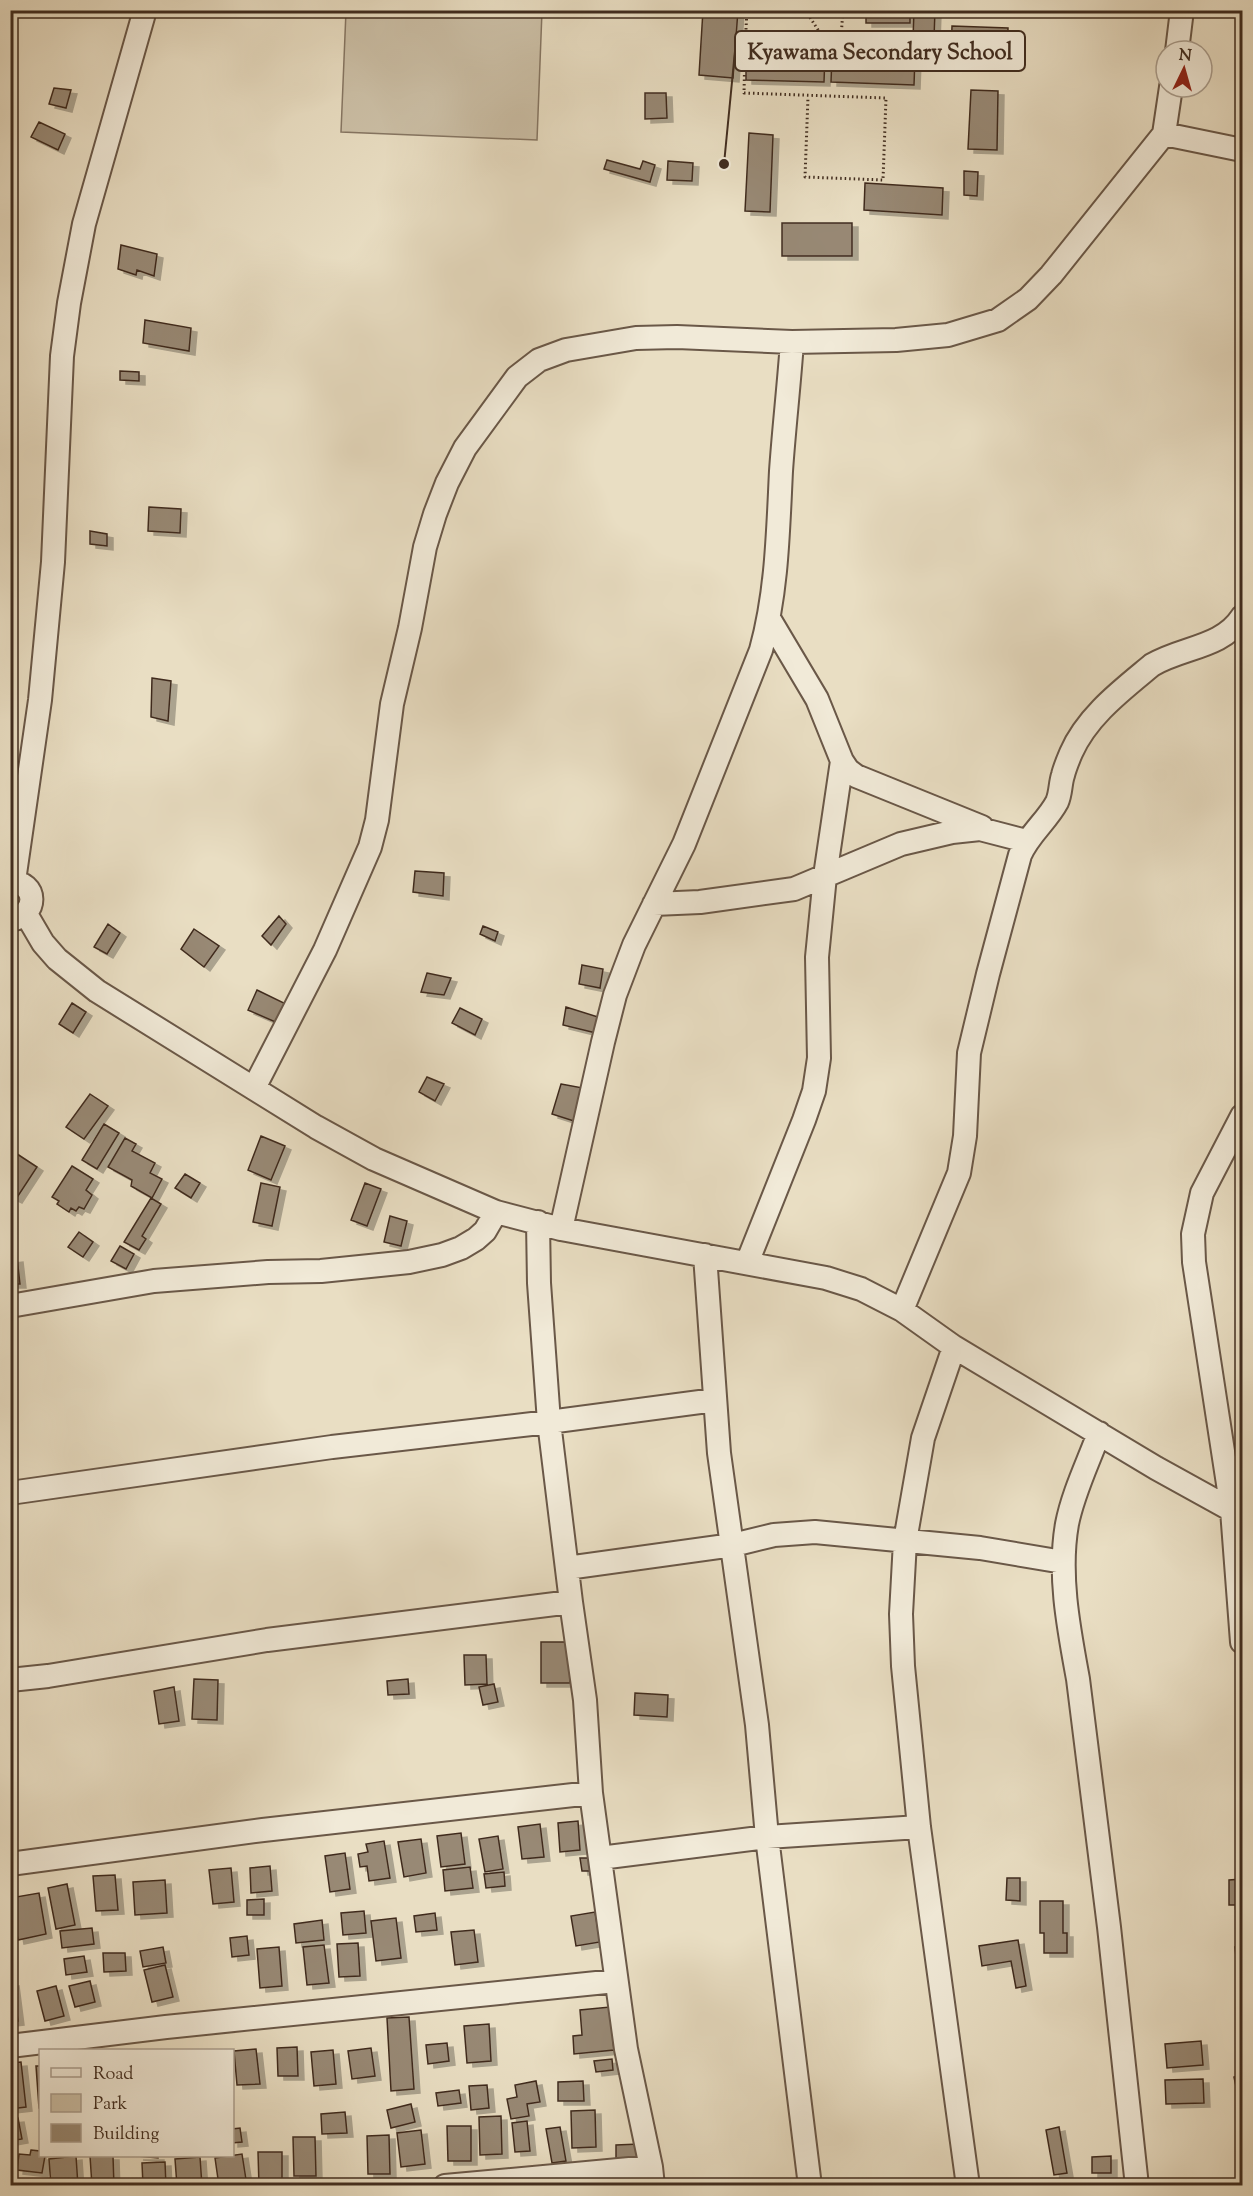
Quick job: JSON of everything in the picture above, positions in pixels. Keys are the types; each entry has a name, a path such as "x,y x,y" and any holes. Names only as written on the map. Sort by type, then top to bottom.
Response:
{"street":[{"path":"145,10 84,224 69,303 62,356 53,562 40,700 12,882 23,884 29,890 32,898 31,906 18,917 57,959 97,991 316,1127 374,1159 496,1212 561,1228 826,1278 861,1289 902,1310 954,1347 1156,1468 1237,1511"},
{"path":"1178,39 1182,10"},
{"path":"254,1088 325,950 370,848 377,820 393,704 425,547 447,483 465,448 517,377 539,360 566,350 636,338 677,337 792,342 896,340 948,335 998,320 1028,299 1051,274 1164,134 1170,99"},
{"path":"1164,134 1242,150"},
{"path":"561,1228 615,995 634,945 684,844 761,650 770,620 792,342"},
{"path":"902,1310 959,1173 965,1136 969,1053 988,974 1020,855 1026,841 1053,808 1061,792 1063,775 1070,754 1090,721 1152,665 1164,658 1229,633 1242,617"},
{"path":"770,620 817,699 842,761 848,770 856,776 994,831 1026,841"},
{"path":"747,1263 814,1090 819,1058 817,957 825,876 842,761"},
{"path":"654,904 700,903 794,889 902,844 966,830 994,831"},
{"path":"1242,1116 1202,1193 1193,1234 1194,1262 1237,1511 1242,1642"},
{"path":"10,1306 154,1281 268,1272 321,1271 409,1262 442,1255 476,1239 485,1231 496,1212"},
{"path":"446,2186 652,2176 626,2049 591,1793 585,1700 549,1422 539,1283 538,1222"},
{"path":"705,1255 719,1454 734,1545 757,1725 767,1837 810,2186"},
{"path":"954,1347 923,1438 905,1541 902,1614 903,1666 919,1827 968,2186"},
{"path":"10,1493 320,1448 549,1422 715,1400"},
{"path":"1099,1433 1067,1524 1063,1562 1071,1641 1078,1679 1109,1927 1137,2186"},
{"path":"567,1568 734,1545 774,1535 815,1532 980,1548 1063,1562"},
{"path":"10,1680 267,1640 571,1602"},
{"path":"10,1864 252,1831 591,1793"},
{"path":"600,1858 767,1837 919,1827"},
{"path":"10,2046 407,2001 616,1981"}],"path":[{"path":"747,10 744,93 886,98 883,180 806,177 808,97"},
{"path":"806,10 832,51"},
{"path":"745,48 840,51 843,10"}],"green space":[{"path":"346,11 542,11 537,140 341,132"}],"building":[{"path":"703,10 738,10 733,78 699,75"},
{"path":"866,10 910,10 910,23 866,23"},
{"path":"914,10 935,10 934,39 913,39"},
{"path":"952,26 1008,28 1007,59 951,57"},
{"path":"746,53 825,55 824,82 746,80"},
{"path":"832,55 915,58 914,85 831,82"},
{"path":"54,88 71,90 66,108 49,104"},
{"path":"971,90 998,91 997,150 968,149"},
{"path":"645,93 666,93 667,118 645,119"},
{"path":"39,122 65,134 58,150 31,137"},
{"path":"749,133 773,135 770,212 745,211"},
{"path":"607,160 640,169 643,161 655,165 650,182 604,169"},
{"path":"668,161 693,163 692,181 667,180"},
{"path":"964,171 978,172 977,196 964,195"},
{"path":"865,183 943,188 942,215 864,210"},
{"path":"782,223 852,223 852,256 782,256"},
{"path":"121,245 157,254 154,276 137,270 136,275 118,269"},
{"path":"145,320 191,328 189,351 143,343"},
{"path":"120,371 139,372 139,381 120,380"},
{"path":"149,507 181,509 180,533 148,531"},
{"path":"90,531 107,534 107,546 90,544"},
{"path":"152,678 171,681 168,721 151,717"},
{"path":"415,871 444,873 443,896 413,892"},
{"path":"279,916 286,924 271,945 262,936"},
{"path":"108,924 120,933 107,954 94,947"},
{"path":"483,926 498,932 495,941 480,934"},
{"path":"194,929 219,946 204,967 181,949"},
{"path":"582,965 603,969 600,988 579,984"},
{"path":"427,973 451,978 444,995 421,992"},
{"path":"257,990 288,1005 280,1024 248,1010"},
{"path":"72,1003 86,1012 73,1033 59,1024"},
{"path":"566,1007 598,1017 596,1033 563,1025"},
{"path":"460,1008 482,1019 475,1035 452,1023"},
{"path":"427,1077 444,1084 435,1101 419,1092"},
{"path":"561,1084 583,1088 577,1122 552,1114"},
{"path":"90,1094 108,1106 84,1139 66,1127"},
{"path":"104,1124 119,1133 97,1169 82,1160"},
{"path":"261,1136 285,1146 271,1180 248,1170"},
{"path":"125,1138 136,1144 132,1151 155,1163 150,1173 162,1179 152,1198 131,1186 132,1180 108,1167"},
{"path":"11,1150 37,1167 16,1199 10,1196"},
{"path":"72,1166 93,1179 86,1190 92,1195 84,1209 79,1207 76,1211 71,1208 69,1212 57,1204 59,1201 52,1197"},
{"path":"185,1174 200,1183 191,1198 175,1188"},
{"path":"261,1183 280,1187 272,1226 253,1222"},
{"path":"365,1183 381,1189 367,1226 351,1220"},
{"path":"151,1198 161,1204 142,1236 146,1239 139,1250 124,1242"},
{"path":"390,1216 407,1221 401,1246 384,1242"},
{"path":"79,1232 93,1242 83,1257 68,1247"},
{"path":"120,1246 134,1254 126,1269 111,1261"},
{"path":"17,1258 20,1284 10,1284 10,1259"},
{"path":"541,1642 569,1642 570,1683 541,1683"},
{"path":"464,1655 486,1655 487,1684 465,1685"},
{"path":"194,1679 218,1680 217,1720 192,1719"},
{"path":"408,1679 409,1694 388,1695 387,1681"},
{"path":"494,1684 498,1702 483,1705 479,1687"},
{"path":"174,1687 179,1721 159,1724 154,1691"},
{"path":"635,1693 668,1695 667,1717 634,1715"},
{"path":"578,1821 580,1850 560,1852 558,1823"},
{"path":"540,1824 544,1857 522,1859 518,1827"},
{"path":"461,1833 465,1864 441,1867 437,1836"},
{"path":"498,1836 503,1869 485,1872 479,1839"},
{"path":"421,1839 426,1873 404,1877 398,1842"},
{"path":"384,1841 390,1878 369,1881 367,1866 360,1867 358,1854 368,1852 366,1844"},
{"path":"345,1853 350,1889 330,1892 325,1856"},
{"path":"580,1858 590,1858 593,1871 582,1871"},
{"path":"270,1866 272,1891 251,1893 250,1868"},
{"path":"470,1867 473,1888 445,1891 443,1870"},
{"path":"231,1868 234,1902 213,1904 209,1870"},
{"path":"504,1872 505,1886 486,1888 484,1874"},
{"path":"115,1875 118,1910 96,1911 93,1876"},
{"path":"1007,1878 1020,1878 1020,1901 1006,1900"},
{"path":"1242,1879 1242,1905 1229,1905 1229,1880"},
{"path":"165,1880 167,1913 135,1915 133,1882"},
{"path":"67,1884 75,1925 56,1929 48,1888"},
{"path":"39,1893 46,1934 18,1940 10,1898"},
{"path":"264,1899 264,1915 247,1915 247,1900"},
{"path":"1040,1901 1063,1901 1063,1933 1067,1933 1067,1953 1044,1953 1044,1933 1040,1933"},
{"path":"364,1911 366,1933 343,1935 341,1913"},
{"path":"595,1912 600,1942 576,1946 571,1916"},
{"path":"435,1913 437,1930 416,1932 414,1916"},
{"path":"396,1918 401,1958 376,1961 371,1921"},
{"path":"322,1920 324,1940 296,1943 294,1924"},
{"path":"92,1928 94,1944 62,1948 60,1931"},
{"path":"474,1930 478,1962 455,1965 451,1932"},
{"path":"247,1936 249,1955 232,1957 230,1938"},
{"path":"1018,1940 1026,1986 1016,1988 1011,1961 982,1966 979,1946"},
{"path":"358,1943 360,1976 339,1977 337,1944"},
{"path":"324,1945 329,1983 307,1985 303,1947"},
{"path":"1242,1946 1242,1967 1237,1967 1235,1947"},
{"path":"163,1947 166,1963 143,1967 140,1951"},
{"path":"279,1947 282,1986 260,1988 257,1949"},
{"path":"103,1953 125,1953 126,1971 104,1972"},
{"path":"84,1956 87,1972 66,1975 64,1959"},
{"path":"165,1965 173,1997 152,2002 144,1970"},
{"path":"90,1981 95,2002 75,2007 69,1986"},
{"path":"13,1982 18,2021 10,2022 10,1983"},
{"path":"56,1986 64,2016 45,2021 37,1991"},
{"path":"610,2007 614,2050 574,2054 573,2036 582,2035 580,2010"},
{"path":"409,2017 414,2089 391,2091 387,2018"},
{"path":"489,2024 491,2061 467,2063 464,2026"},
{"path":"1201,2041 1203,2065 1167,2068 1165,2044"},
{"path":"447,2043 449,2061 428,2064 426,2045"},
{"path":"297,2047 298,2076 278,2076 277,2048"},
{"path":"371,2048 375,2076 352,2079 348,2051"},
{"path":"256,2049 260,2084 237,2085 234,2051"},
{"path":"333,2050 336,2084 314,2086 311,2052"},
{"path":"612,2059 613,2070 596,2072 594,2061"},
{"path":"21,2062 26,2107 10,2109 10,2063"},
{"path":"36,2066 39,2066 39,2108"},
{"path":"1242,2075 1242,2095 1238,2096 1234,2077"},
{"path":"1203,2079 1204,2103 1166,2104 1165,2080"},
{"path":"536,2081 540,2102 527,2104 529,2116 511,2119 507,2099 517,2097 515,2085"},
{"path":"583,2081 584,2101 558,2101 558,2082"},
{"path":"487,2085 489,2108 471,2110 469,2086"},
{"path":"459,2090 461,2103 438,2106 436,2093"},
{"path":"411,2104 415,2122 391,2128 387,2110"},
{"path":"595,2110 596,2147 572,2148 571,2111"},
{"path":"345,2112 347,2133 322,2134 321,2114"},
{"path":"501,2116 502,2154 480,2155 479,2117"},
{"path":"18,2118 22,2139 10,2141 10,2119"},
{"path":"527,2121 530,2151 515,2152 512,2123"},
{"path":"447,2126 471,2126 471,2161 448,2161"},
{"path":"560,2127 566,2161 552,2163 546,2129"},
{"path":"1059,2127 1067,2173 1054,2175 1046,2130"},
{"path":"240,2128 242,2142 234,2143 234,2129"},
{"path":"421,2130 425,2164 401,2167 397,2133"},
{"path":"389,2135 390,2174 368,2174 367,2136"},
{"path":"293,2137 315,2137 316,2176 294,2176"},
{"path":"639,2144 639,2160 616,2161 616,2145"},
{"path":"31,2150 39,2151 39,2157 45,2157 42,2173 17,2170 19,2154 30,2155"},
{"path":"258,2152 282,2152 282,2186 259,2186"},
{"path":"242,2154 247,2186 219,2186 215,2158"},
{"path":"1111,2156 1111,2173 1092,2173 1092,2157"},
{"path":"76,2157 78,2186 51,2186 49,2159"},
{"path":"90,2157 113,2157 114,2186 92,2186"},
{"path":"200,2157 202,2186 177,2186 175,2159"},
{"path":"165,2162 166,2186 143,2186 142,2163"}],"place":[{"name":"Kyawama Secondary School","path":"724,164"}]}
